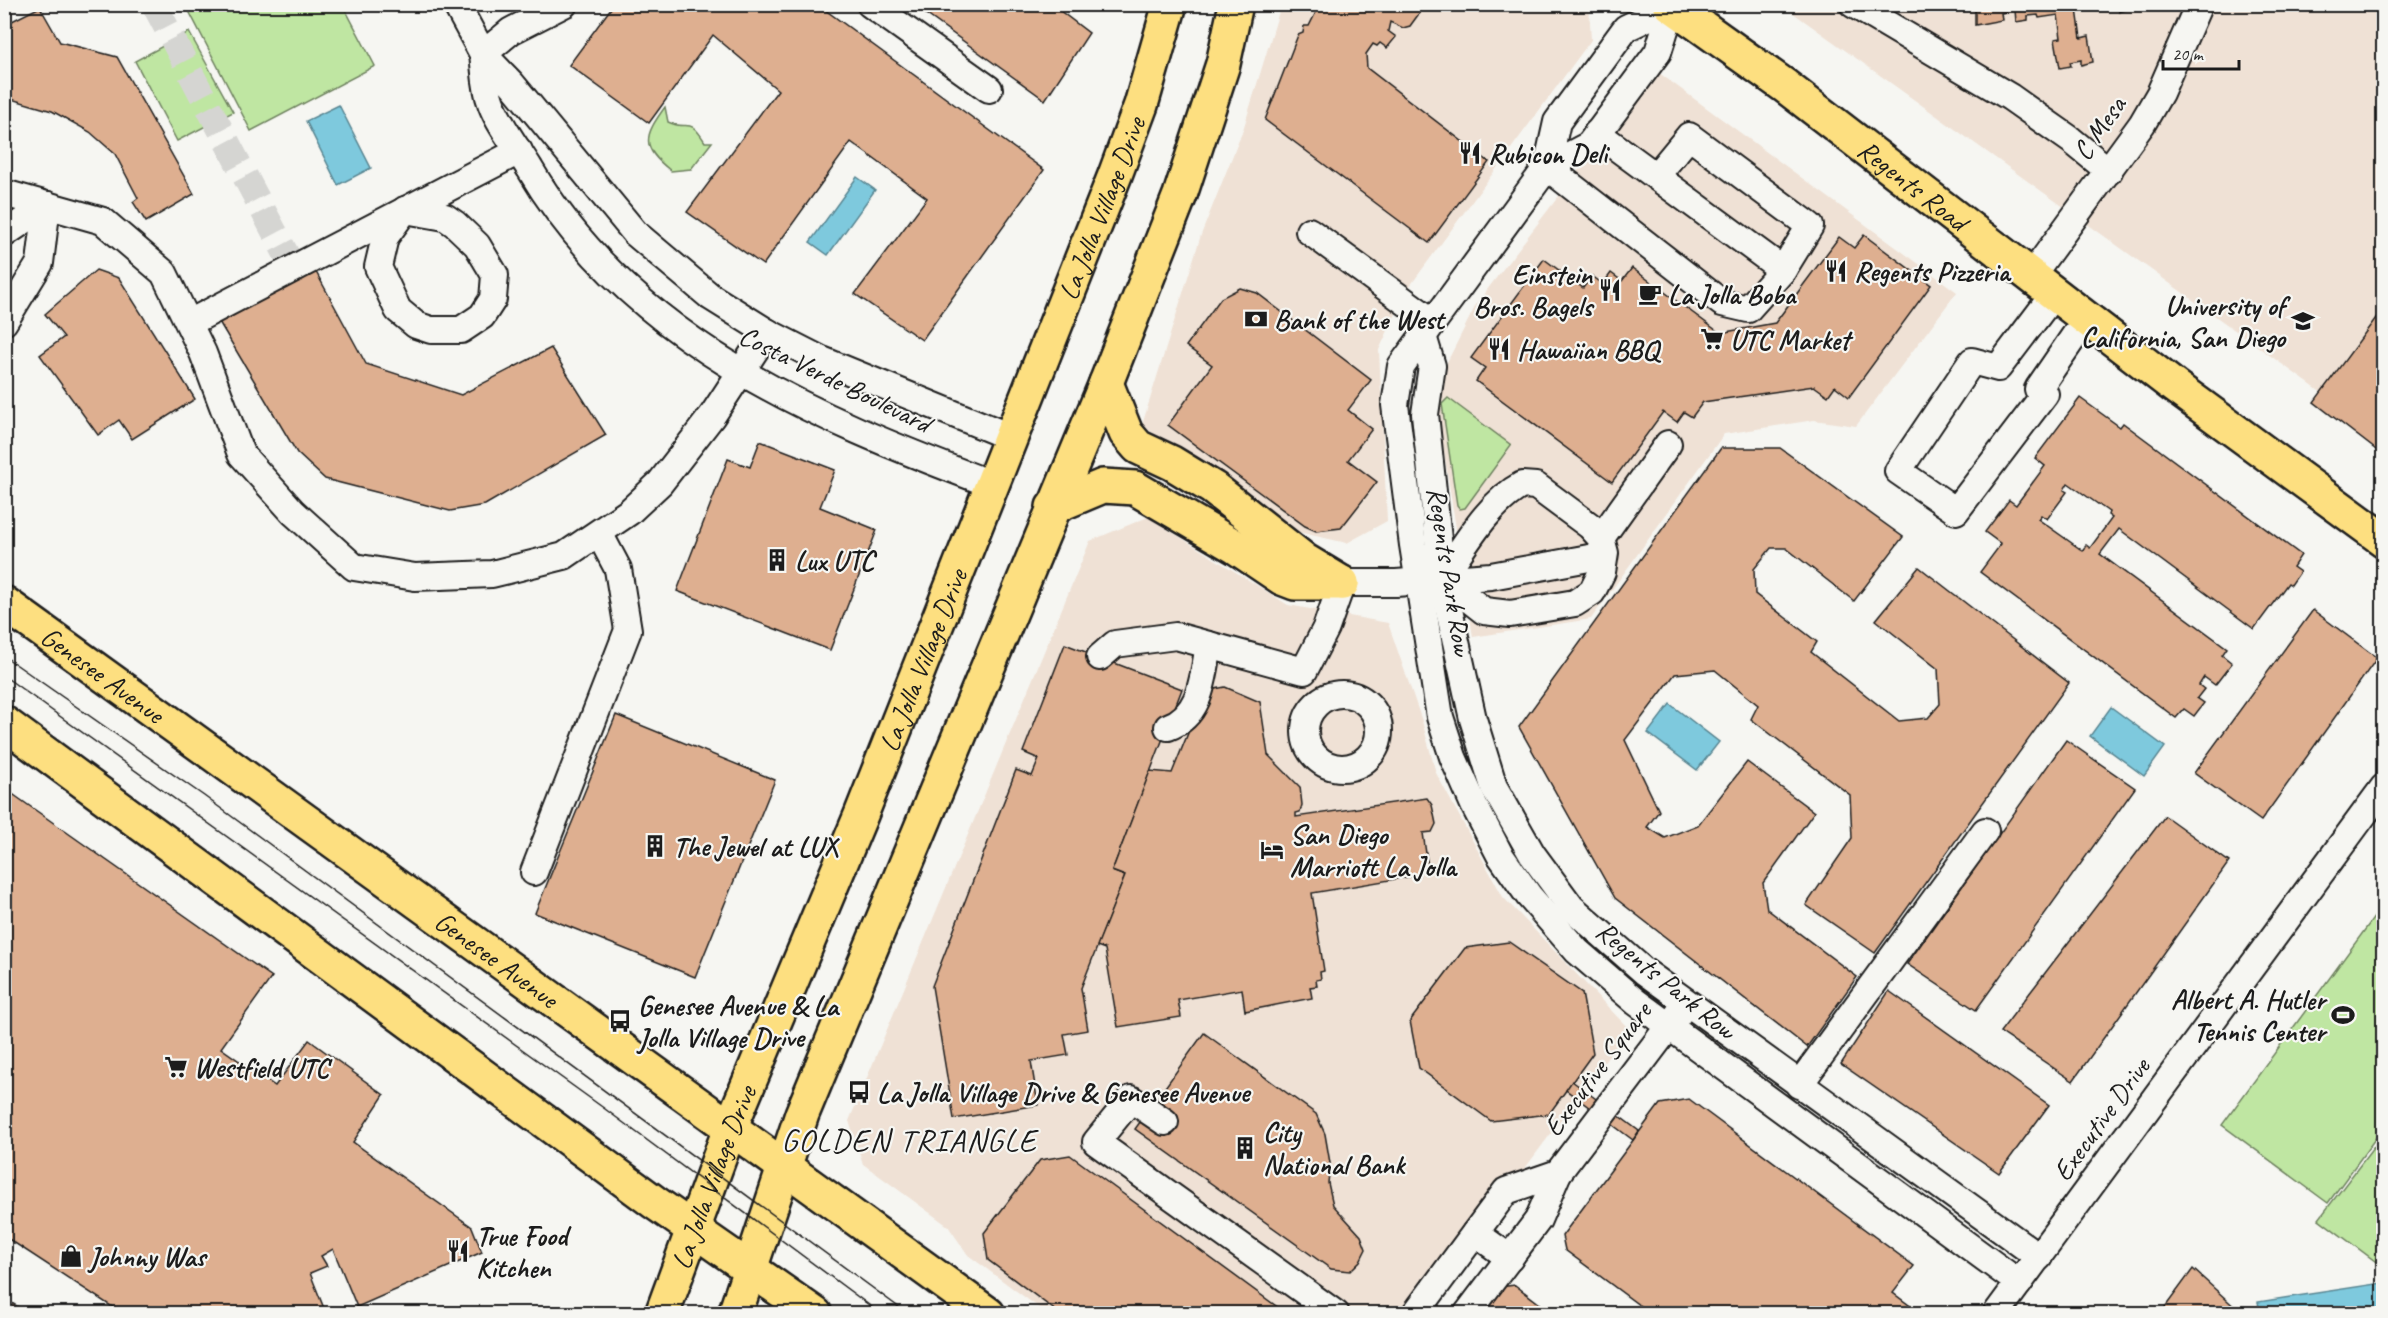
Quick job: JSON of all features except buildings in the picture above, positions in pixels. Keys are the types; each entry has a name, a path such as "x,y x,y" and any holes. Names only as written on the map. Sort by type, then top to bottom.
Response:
{"main road":[{"name":"La Jolla Village Drive","path":"662,1314 731,1126 861,815 1141,105 1170,4"},
{"path":"735,1314 802,1114 1106,383 1180,195 1223,64 1236,4"},
{"name":"Regents Road","path":"1672,5 1785,86 2086,319 2384,540"},
{"path":"1106,383 1126,432 1137,447 1172,463 1213,488 1304,560 1342,583"},
{"path":"1053,507 1103,486 1135,488 1236,547 1282,578 1295,583 1342,583"},
{"name":"Genesee Avenue","path":"4,603 786,1165 988,1314"},
{"path":"4,723 569,1140 815,1314"}],"street":[{"name":"Costa Verde Boulevard","path":"456,4 483,54 512,84 635,233 711,297 767,332 822,360 1010,437"},
{"path":"483,54 511,31 564,4"},
{"path":"870,4 989,89"},
{"path":"1853,4 2010,97 2072,140 2109,171"},
{"name":"C Mesa","path":"2086,319 2038,389 2045,394 1956,511 1898,471 1972,361 1998,368 2043,284 2109,171 2137,132 2160,93 2199,4"},
{"path":"1656,176 1689,136 1810,226 1783,270 1748,309 1722,303 1547,167 1557,122 1626,28 1672,5"},
{"name":"Regents Park Row","path":"1672,5 1658,52 1589,145 1547,167 1401,366 1395,405 1430,580 1440,717 1473,806 1500,855 1561,914 1597,932 1686,1003 2038,1257"},
{"name":"Costa Verde Boulevard","path":"483,54 491,103 544,194 570,228 619,281 680,334 740,372 832,419 991,484"},
{"path":"1597,134 1783,270"},
{"path":"189,323 519,151"},
{"path":"4,193 103,221 164,273 189,323 242,454 293,512 354,567 415,577 492,574 564,556 629,513 660,483 691,446 767,332"},
{"path":"4,234 46,206"},
{"path":"4,322 40,263 46,206"},
{"path":"405,210 445,217 477,245 495,275 493,299 482,316 461,330 431,330 416,325 398,310 378,267 385,237 405,210"},
{"path":"1309,231 1428,329"},
{"path":"1304,671 1326,628 1342,583 1491,576 1595,548 1668,444"},
{"path":"1522,485 1536,486 1590,526 1595,548 1605,554 1602,572 1592,592 1575,603 1510,614 1484,611 1430,580 1508,492 1522,485"},
{"path":"534,872 628,630 618,569 600,534"},
{"path":"1100,657 1115,644 1176,636 1208,653 1304,671 1322,700"},
{"path":"1172,716 1182,700 1192,673 1208,653"},
{"name":"Executive Drive","path":"1996,1314 2384,787"},
{"path":"1799,1086 1985,831"},
{"name":"Regents Park Row","path":"1561,914 1577,951 1607,978 1668,1026 2019,1283"},
{"name":"Executive Square","path":"1467,1314 1538,1220 1558,1173 1686,1003"},
{"path":"1165,1122 1131,1099 1096,1142 1336,1314"},
{"name":"Executive Square","path":"1415,1314 1506,1191 1558,1173"},
{"path":"1475,1233 1510,1258"}],"shaded area":[{"path":"1281,5 1589,5 1591,40 1407,290 1379,350 1387,521 1347,543 1289,530 1142,425 1201,235 1243,130"},
{"name":"University of California, San Diego","path":"1782,5 2383,5 2383,437 2061,205"},
{"path":"1655,70 1957,292 1856,426 1814,420 1724,434 1591,619 1473,637 1434,388 1477,303"},
{"path":"1148,517 1288,605 1388,623 1422,721 1436,773 1503,897 1629,1029 1417,1313 1046,1313 968,1255 948,1226 863,1164 849,1121 1090,541"}],"green space":[{"path":"197,4 343,5 375,66 251,131 188,9"},
{"path":"189,32 233,112 177,141 135,61"},
{"path":"665,107 668,122 691,126 705,142 712,142 691,169 671,171 661,163 650,148 649,134"},
{"path":"1448,398 1511,445 1465,508 1460,509 1457,505 1442,404"},
{"name":"Albert A. Hutler Tennis Center","path":"2383,905 2383,1128 2328,1203 2222,1125"},
{"path":"2383,1135 2383,1267 2319,1219"}],"water":[{"path":"339,105 371,168 338,185 306,121"},
{"path":"857,177 875,190 828,255 810,242"},
{"path":"1670,704 1719,742 1697,770 1648,733"},
{"path":"2111,707 2165,747 2144,776 2090,736"},
{"path":"2382,1283 2383,1313 2260,1313 2258,1302"}],"tunnel":[{"path":"154,4 294,269"}],"tram line":[{"path":"4,656 204,796 908,1314"},
{"path":"4,676 605,1109 881,1314"}],"place":[{"name":"Rubicon Deli","path":"1470,153"},
{"name":"Regents Pizzeria","path":"1836,271"},
{"name":"Einstein Bros. Bagels","path":"1610,290"},
{"name":"La Jolla Boba","path":"1650,294"},
{"name":"Bank of the West","path":"1256,319"},
{"name":"University of California, San Diego","path":"2303,321"},
{"name":"UTC Market","path":"1712,339"},
{"name":"Hawaiian BBQ","path":"1499,349"},
{"name":"Lux UTC","path":"777,560"},
{"name":"The Jewel at LUX","path":"655,846"},
{"name":"San Diego Marriott La Jolla","path":"1272,850"},
{"name":"Albert A. Hutler Tennis Center","path":"2343,1015"},
{"name":"Genesee Avenue & La Jolla Village Drive","path":"620,1021"},
{"name":"Westfield UTC","path":"176,1067"},
{"name":"La Jolla Village Drive & Genesee Avenue","path":"859,1092"},
{"name":"City National Bank","path":"1245,1148"},
{"name":"True Food Kitchen","path":"458,1251"},
{"name":"Johnny Was","path":"71,1256"}],"district":[{"name":"GOLDEN TRIANGLE","path":"909,1140"}]}
